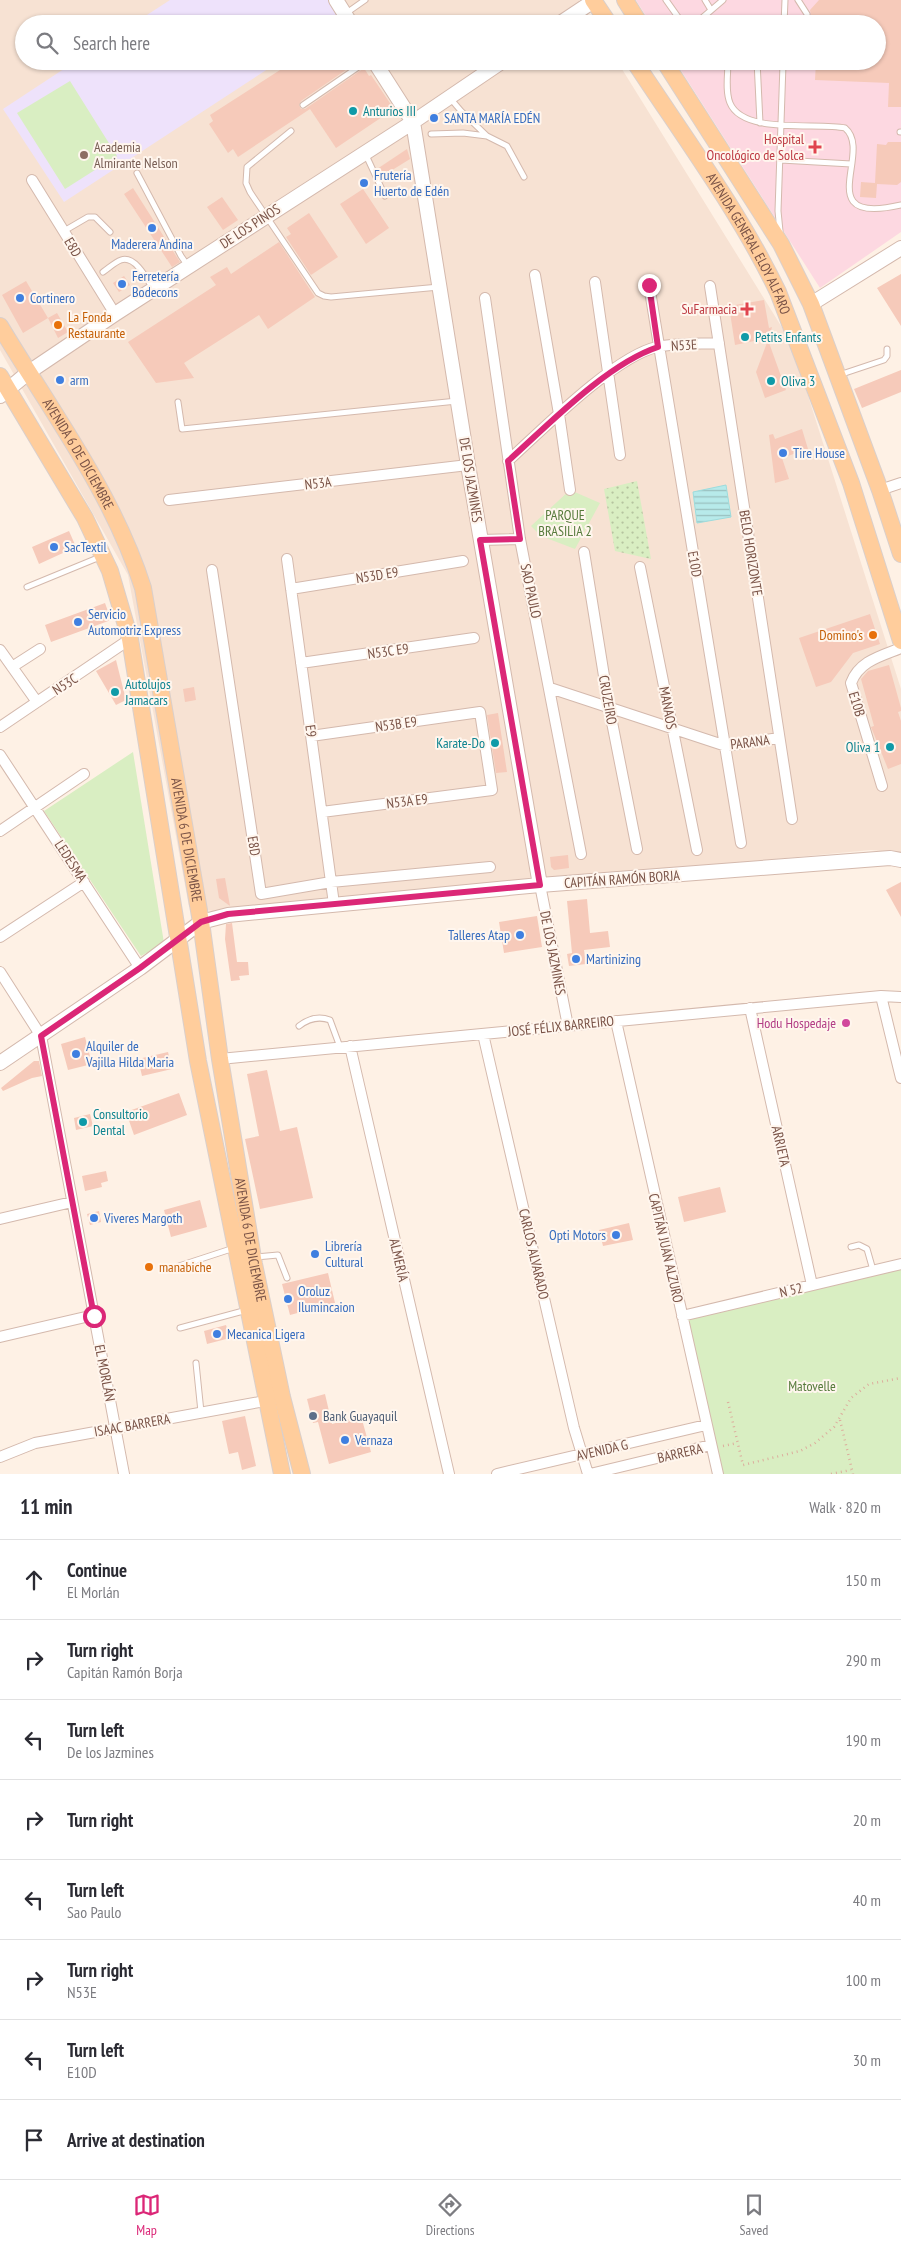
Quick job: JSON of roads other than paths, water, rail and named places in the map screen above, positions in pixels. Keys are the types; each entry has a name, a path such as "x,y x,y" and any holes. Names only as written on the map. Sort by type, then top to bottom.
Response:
{"main road":[{"path":"594,0 603,15"},
{"path":"625,0 634,15"},
{"name":"AVENIDA GENERAL ELOY ALFARO","path":"640,70 729,206 765,265 778,292 851,484 901,641"},
{"name":"AVENIDA GENERAL ELOY ALFARO","path":"670,70 780,244 812,304 880,490 901,554"},
{"name":"AVENIDA 6 DE DICIEMBRE","path":"0,326 111,510 136,565 143,588 201,922 220,1059 253,1257 282,1397 302,1474"},
{"name":"AVENIDA 6 DE DICIEMBRE","path":"0,376 4,393 85,518 103,556 117,593 130,639 198,1061 265,1401 282,1474"}],"street":[{"path":"336,0 345,15"},
{"path":"572,15 594,0"},
{"name":"DE LOS JAZMINES","path":"380,70 413,122 480,540 540,885 568,1026"},
{"name":"DE LOS PINOS","path":"4,393 29,372 115,314 490,70"},
{"name":"E8D","path":"32,180 115,314"},
{"path":"812,304 901,248"},
{"path":"535,275 570,490"},
{"path":"595,282 620,455"},
{"name":"E10D","path":"649,285 741,844"},
{"name":"BELO HORIZONTE","path":"710,286 792,819"},
{"name":"SAO PAULO","path":"485,298 520,539 581,854"},
{"name":"N53E","path":"508,461 559,414 608,374 634,356 658,347 719,343"},
{"name":"N53A","path":"169,500 468,465"},
{"path":"880,490 901,483"},
{"path":"480,540 520,539"},
{"name":"CRUZEIRO","path":"584,552 609,707 637,849"},
{"name":"E9","path":"287,559 334,904"},
{"name":"N53D E9","path":"291,589 463,562"},
{"name":"MANAOS","path":"640,567 697,850"},
{"name":"E8D","path":"212,570 261,894 331,882 490,867"},
{"name":"N53C E9","path":"301,663 474,638"},
{"name":"N53C","path":"0,727 130,639"},
{"name":"E10B","path":"882,786 851,683 855,672 862,665 901,648"},
{"path":"12,667 40,649"},
{"path":"0,650 37,702"},
{"name":"PARANA","path":"550,688 726,746 779,738"},
{"name":"N53B E9","path":"311,736 480,712 492,790"},
{"name":"LEDESMA","path":"0,755 140,968"},
{"path":"0,831 84,774"},
{"name":"N53A E9","path":"322,812 492,790"},
{"name":"CAPITÁN RAMÓN BORJA","path":"0,1063 140,968 201,922 228,914 540,885 890,858 901,860"},
{"path":"0,937 84,882"},
{"path":"0,972 41,1036"},
{"path":"881,996 901,1078"},
{"name":"JOSÉ FÉLIX BARREIRO","path":"220,1059 881,996 901,997"},
{"name":"ARRIETA","path":"750,1008 812,1285"},
{"name":"CAPITÁN JUAN ALZURO","path":"616,1021 718,1474"},
{"name":"CARLOS ALVARADO","path":"483,1034 574,1428 589,1474"},
{"name":"EL MORLÁN","path":"41,1036 124,1474"},
{"name":"ALMERÍA","path":"345,1047 449,1474"},
{"path":"0,1219 72,1202"},
{"name":"N 52","path":"682,1316 901,1264"},
{"path":"0,1337 94,1316"},
{"name":"ISAAC BARRERA","path":"0,1457 35,1443 265,1401"},
{"name":"AVENIDA G","path":"497,1474 706,1425"},
{"name":"BARRERA","path":"589,1474 711,1447"}],"lane":[{"path":"352,15 365,0"},
{"path":"666,0 677,15"},
{"path":"705,0 711,10"},
{"path":"705,15 723,0"},
{"path":"784,15 785,0"},
{"path":"798,0 807,14"},
{"path":"303,105 363,70"},
{"path":"728,70 728,94 733,109 746,118 760,122 846,128 852,136 849,189 852,198 862,208 871,209 901,205"},
{"path":"758,70 760,122"},
{"path":"780,244 778,211 783,70"},
{"path":"450,97 461,111 487,136 507,146 524,177"},
{"path":"291,131 253,160 247,167 246,183 318,293 324,296 440,287"},
{"path":"431,134 463,133 487,136"},
{"path":"364,153 385,196"},
{"path":"780,160 851,164"},
{"path":"137,173 181,256 189,266"},
{"path":"64,231 88,218 96,217 110,232"},
{"path":"103,272 120,260 127,259 135,263 153,290"},
{"path":"839,375 884,360 887,356 887,349"},
{"path":"178,402 182,429 459,401"},
{"path":"27,587 103,556"},
{"path":"299,1026 306,1021 319,1018 330,1020 345,1047"},
{"path":"851,1247 859,1245 867,1249 873,1270"},
{"path":"179,1266 235,1247"},
{"path":"253,1257 278,1255 287,1278"},
{"path":"180,1328 247,1310"},
{"path":"196,1363 201,1412"}],"water":[{"path":"726,485 731,517 697,523 693,492"}],"place":[{"name":"Anturios III","path":"353,111"},
{"name":"SANTA MARÍA EDÉN","path":"434,118"},
{"name":"Hospital Oncológico de Solca","path":"815,147"},
{"name":"Academia Almirante Nelson","path":"84,155"},
{"name":"Frutería Huerto de Edén","path":"364,183"},
{"name":"Maderera Andina","path":"152,228"},
{"name":"Ferretería Bodecons","path":"122,284"},
{"name":"Cortinero","path":"20,298"},
{"name":"SuFarmacia","path":"747,309"},
{"name":"La Fonda Restaurante","path":"58,325"},
{"name":"Petits Enfants","path":"745,337"},
{"name":"arm","path":"60,380"},
{"name":"Oliva 3","path":"771,381"},
{"name":"Tire House","path":"783,453"},
{"name":"SacTextil","path":"54,547"},
{"name":"Servicio Automotriz Express","path":"78,622"},
{"name":"Domino's","path":"873,635"},
{"name":"Autolujos Jamacars","path":"115,692"},
{"name":"Karate-Do","path":"495,743"},
{"name":"Oliva 1","path":"890,747"},
{"name":"Talleres Atap","path":"520,935"},
{"name":"Martinizing","path":"576,959"},
{"name":"Hodu Hospedaje","path":"846,1023"},
{"name":"Alquiler de Vajilla Hilda Maria","path":"76,1054"},
{"name":"Consultorio Dental","path":"83,1122"},
{"name":"Viveres Margoth","path":"94,1218"},
{"name":"Opti Motors","path":"616,1235"},
{"name":"Librería Cultural","path":"315,1254"},
{"name":"manabiche","path":"149,1267"},
{"name":"Oroluz Ilumincaion","path":"288,1299"},
{"name":"Mecanica Ligera","path":"217,1334"},
{"name":"Bank Guayaquil","path":"313,1416"},
{"name":"Vernaza","path":"345,1440"}],"park label":[{"name":"PARQUE BRASILIA 2","path":"565,524"},
{"name":"Matovelle","path":"812,1386"}]}
